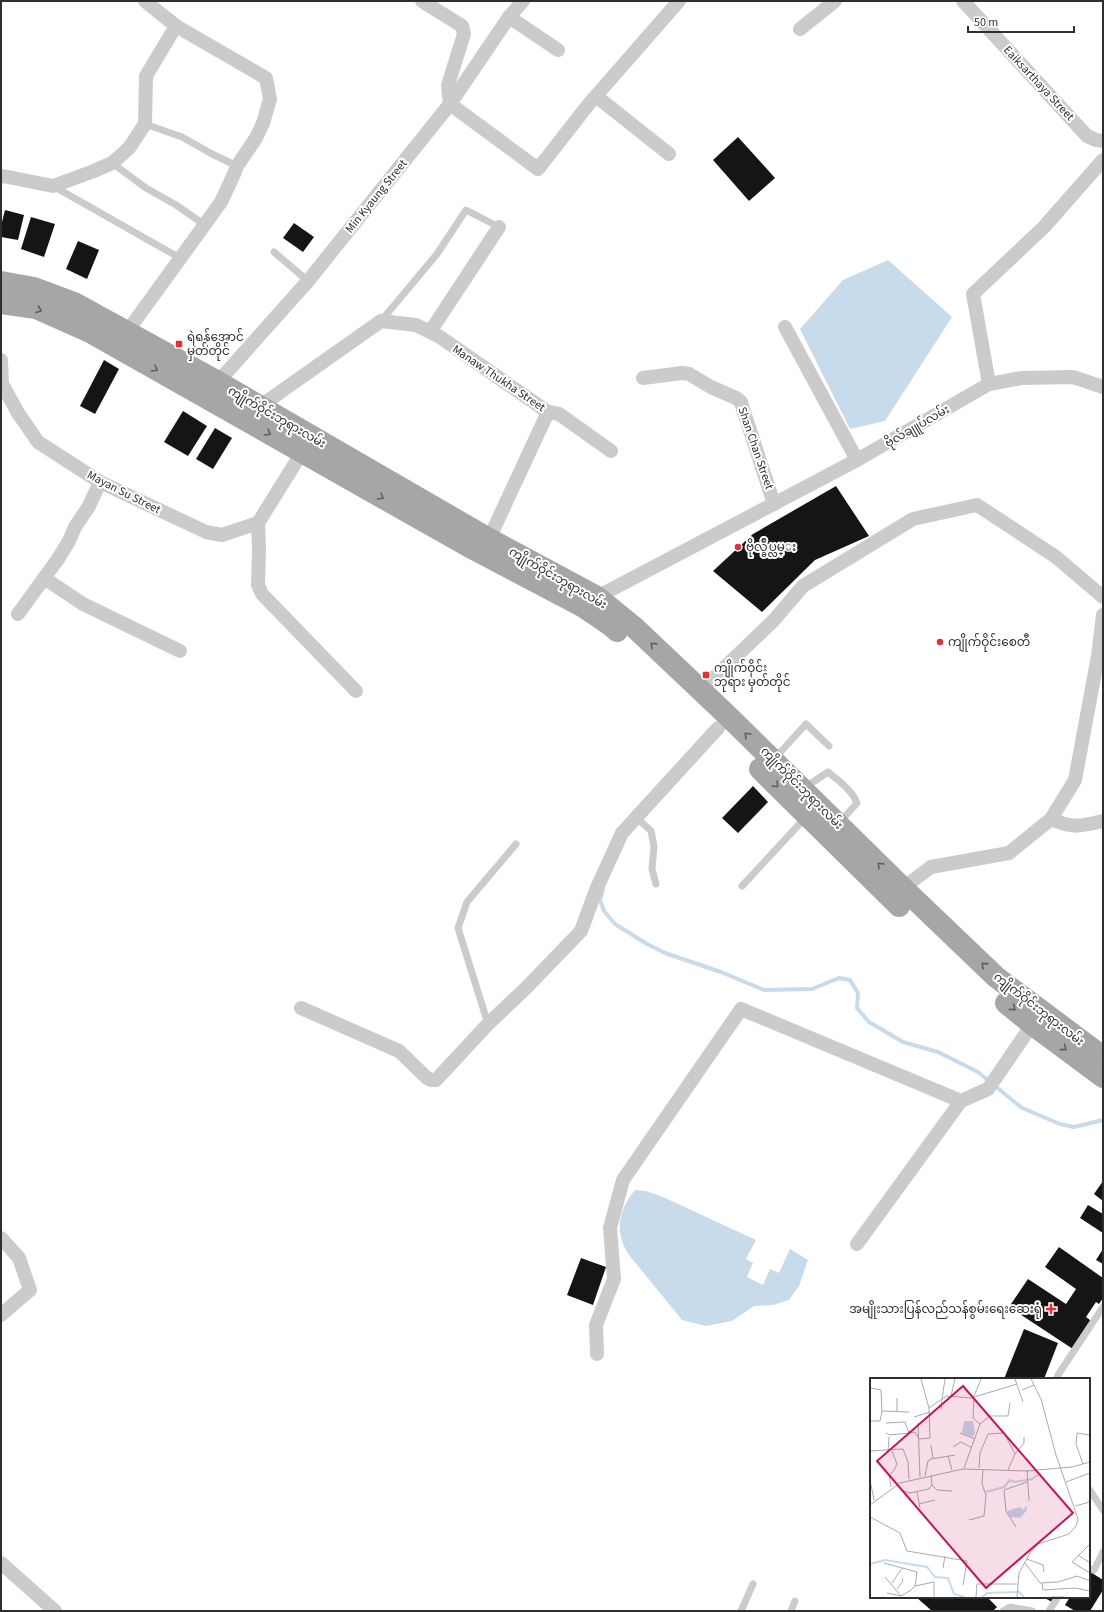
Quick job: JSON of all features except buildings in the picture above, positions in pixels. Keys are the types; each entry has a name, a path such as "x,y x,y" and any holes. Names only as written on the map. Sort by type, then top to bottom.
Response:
{"main road":[{"name":"ကျိုက်ဝိုင်းဘုရားလမ်း","path":"1,288 34,288 74,303 127,332 211,390 259,407 306,445"},
{"name":"ကျိုက်ဝိုင်းဘုရားလမ်း","path":"1,288 36,308 211,390 486,546 610,625 718,728 813,810 838,824 1037,1018 1103,1077"},
{"name":"ကျိုက်ဝိုင်းဘုရားလမ်း","path":"486,546 597,597 634,627 802,789 813,810 857,866 973,976 1037,1018 1103,1057"}],"street":[{"path":"422,1 462,26 464,30 448,85 450,104 538,169 596,96 679,1"},
{"name":"Min Kyaung Street","path":"211,390 308,281 450,104 509,17 523,1"},
{"path":"800,29 835,1"},
{"name":"Eaiksarthaya Street","path":"963,1 1087,136 1096,140 1103,140"},
{"path":"127,332 221,202 237,166 256,138 263,123 270,99 266,78 176,26 147,2"},
{"path":"509,17 558,50"},
{"path":"1,178 3,176 15,177 53,186 112,163 129,148 145,124 146,76 176,26"},
{"path":"596,96 669,154"},
{"path":"989,384 973,294 1044,227 1103,160"},
{"path":"430,332 499,227"},
{"path":"259,407 379,323"},
{"name":"Manaw Thukha Street","path":"379,323 416,325 440,337 548,412 559,414 611,451"},
{"path":"785,327 857,460"},
{"name":"Mayan Su Street","path":"1,360 2,384 18,413 38,442 100,482 206,532 222,535 258,523"},
{"name":"Shan Chan Street","path":"643,378 682,373 689,374 741,402 774,504"},
{"name":"ဗိုလ်ချူပ်လမ်း","path":"597,597 857,460 989,384 1022,378 1073,377 1103,387"},
{"path":"486,546 548,412"},
{"path":"306,445 258,523 258,585 262,594 356,691"},
{"path":"18,614 69,542 75,527 89,506 100,482"},
{"path":"701,690 774,620 803,586 913,519 977,505 1056,557 1103,597"},
{"path":"44,578 83,604 180,651"},
{"path":"903,888 932,867 1009,853 1051,819 1075,780 1098,656 1103,615"},
{"path":"300,1008 399,1051 427,1078 433,1081 436,1080 488,1024 526,988 581,931 596,890 622,833 718,728"},
{"path":"1051,819 1060,824 1079,827 1103,821"},
{"path":"597,1354 596,1325 614,1279 610,1228 623,1180 742,1010 961,1101"},
{"path":"857,1244 961,1101 988,1089 1037,1018"},
{"path":"1,1238 19,1258 30,1290 1,1315"},
{"path":"1,1563 55,1611"}],"lane":[{"path":"145,124 182,137 237,166"},
{"path":"112,163 146,188 176,205 205,225"},
{"path":"53,186 180,258"},
{"path":"379,323 437,254 466,210 499,227"},
{"path":"274,252 308,281"},
{"path":"773,761 806,724 829,746"},
{"path":"802,789 828,772 855,797 857,803 838,824"},
{"path":"742,886 813,810"},
{"path":"636,817 651,831 654,846 652,869 656,884"},
{"path":"488,1024 458,928 467,902 516,844"},
{"path":"1057,1378 1103,1307"},
{"path":"1090,1490 1103,1510"},
{"path":"1090,1569 1094,1570 1103,1552"},
{"path":"742,1611 753,1584"},
{"path":"1049,1611 1057,1598"},
{"path":"791,1611 795,1601"},
{"path":"1003,1611 1010,1607 1032,1611"}],"water":[{"path":"888,260 952,317 885,421 850,429 800,329 843,280"},
{"path":"635,1190 646,1191 663,1197 756,1240 746,1259 753,1263 747,1277 763,1285 770,1269 779,1273 790,1249 808,1260 799,1286 789,1300 773,1305 754,1306 732,1321 706,1326 682,1320 629,1255 621,1238 620,1222 622,1214 629,1198"}],"waterway":[{"path":"603,890 600,900 604,911 615,924 647,944 665,953 721,972 764,990 812,989 839,978 850,980 858,993 857,1008 869,1022 903,1042 938,1052 978,1072 1022,1108 1060,1124 1074,1127 1103,1120"}],"place":[{"name":"ရဲရန်အောင် မှတ်တိုင်","path":"179,344"},
{"name":"ဗိုလ္ခ်ဳပ္လမ္း","path":"738,547"},
{"name":"ကျိုက်ဝိုင်းစေတီ","path":"940,642"},
{"name":"ကျိုက်ဝိုင်း ဘုရား မှတ်တိုင်","path":"706,675"},
{"name":"အမျိုးသားပြန်လည်သန်စွမ်းရေးဆေးရုံ","path":"1051,1309"}]}
